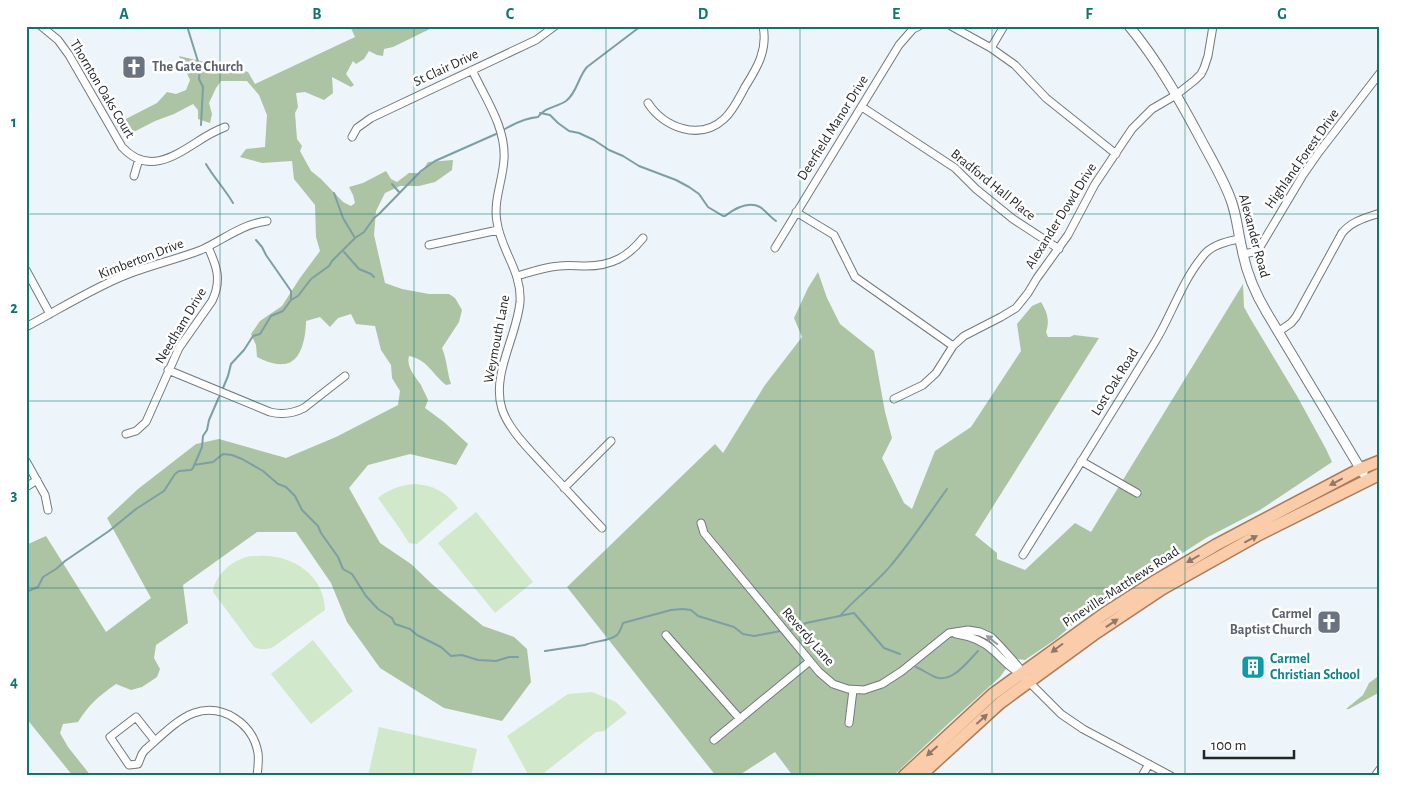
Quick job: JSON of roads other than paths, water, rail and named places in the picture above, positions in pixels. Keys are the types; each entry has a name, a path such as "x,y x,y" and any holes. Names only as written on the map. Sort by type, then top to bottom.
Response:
{"main road":[{"name":"Pineville-Matthews Road","path":"920,776 1070,638 1157,580 1216,545 1360,469 1380,461"},
{"name":"Pineville-Matthews Road","path":"904,776 994,694 1026,678 1162,589 1253,538 1380,474"}],"street":[{"name":"Thornton Oaks Court","path":"41,26 58,40 69,55 122,147 140,159"},
{"name":"St Clair Drive","path":"352,137 357,128 371,118 536,40 555,26"},
{"path":"648,102 660,116 682,129 699,131 718,124 730,112 759,63 764,48 763,26"},
{"name":"Deerfield Manor Drive","path":"775,248 899,44 913,29 919,26"},
{"path":"951,26 991,48 1015,65 1046,98 1116,154"},
{"path":"991,48 1004,26"},
{"name":"Alexander Road","path":"1129,26 1146,47 1176,95 1226,186 1254,289 1367,480"},
{"name":"Alexander Dowd Drive","path":"894,399 923,385 936,373 953,346 964,336 1016,308 1059,249 1095,184 1132,129 1152,109 1176,95 1195,80 1204,68 1213,26"},
{"name":"Weymouth Lane","path":"472,70 502,137 504,160 496,208 498,230 517,276 520,290 519,306 501,378 500,398 506,419 528,448 602,528"},
{"name":"Highland Forest Drive","path":"1243,254 1254,252 1260,247 1303,174 1380,73"},
{"name":"Bradford Hall Place","path":"862,107 955,168 976,189 1013,219 1059,249"},
{"path":"134,176 140,159 148,161 167,160 225,126"},
{"path":"796,212 834,236 855,277 953,346"},
{"path":"1278,332 1296,317 1342,234 1356,222 1380,213"},
{"name":"Kimberton Drive","path":"26,327 120,278 208,247 244,227 267,221"},
{"path":"429,245 498,230"},
{"path":"517,276 552,267 606,264 627,255 643,238"},
{"name":"Lost Oak Road","path":"1023,555 1156,340 1186,282 1203,255 1211,248 1240,238"},
{"name":"Needham Drive","path":"126,434 136,431 146,422 179,348 212,301 217,289 218,275 208,247"},
{"path":"26,270 50,314"},
{"path":"168,370 270,412 283,414 304,408 345,376"},
{"path":"564,488 611,441"},
{"path":"26,461 45,495 48,510"},
{"path":"1081,461 1137,493"},
{"path":"26,487 37,480"},
{"name":"Reverdy Lane","path":"701,523 704,532 819,672 833,684 853,690"},
{"path":"849,723 853,690 864,690 882,684 902,671 949,633 968,630 980,632 991,637 1017,665 1026,678 1061,714 1083,729 1171,776"},
{"path":"666,635 740,718"},
{"path":"714,740 810,661"},
{"path":"155,741 136,717 110,737 129,764 138,764 142,754 182,719 195,713 208,711 222,712 242,723 254,741 258,753 257,776"},
{"path":"1142,776 1149,764"},
{"path":"1375,776 1380,769"}],"waterway":[{"path":"187,26 200,68 199,79 203,87 201,125"},
{"path":"505,129 521,121 538,117 540,114 570,98 587,67 641,26"},
{"path":"540,113 550,115 569,131 579,133 594,140 639,166 689,187 699,194 708,207 723,216 746,205 755,205 776,221"},
{"path":"223,388 231,364 244,350 253,336 260,334 271,316 283,311 311,279 329,266 355,238 364,232 374,218 421,171 435,161 496,134"},
{"path":"206,164 233,203"},
{"path":"392,184 399,192"},
{"path":"334,193 343,218 355,238"},
{"path":"256,240 291,291 291,299"},
{"path":"344,252 359,269 374,277"},
{"path":"26,592 38,587 43,577 109,531 136,509 164,491 179,471 191,470 193,468 202,447 203,436 219,397"},
{"path":"194,465 213,462 223,454 232,455 263,471 278,484 286,487 295,496 302,510 318,526 338,557 343,569 352,574 366,596 378,609 392,618 395,624 410,629 417,635 441,647 451,656 462,655 478,660 496,661 509,657 518,657"},
{"path":"840,616 892,564 947,489"},
{"path":"545,651 611,639 618,634 623,623 671,610 682,609 691,610 698,616 734,627 743,634 754,636 781,631"},
{"path":"791,630 806,623 854,613 884,648 900,654"},
{"path":"916,667 935,677 947,677 959,670 978,651"}],"place":[{"name":"The Gate Church","path":"134,67"},
{"name":"Carmel Baptist Church","path":"1329,622"},
{"name":"Carmel Christian School","path":"1253,667"}]}
